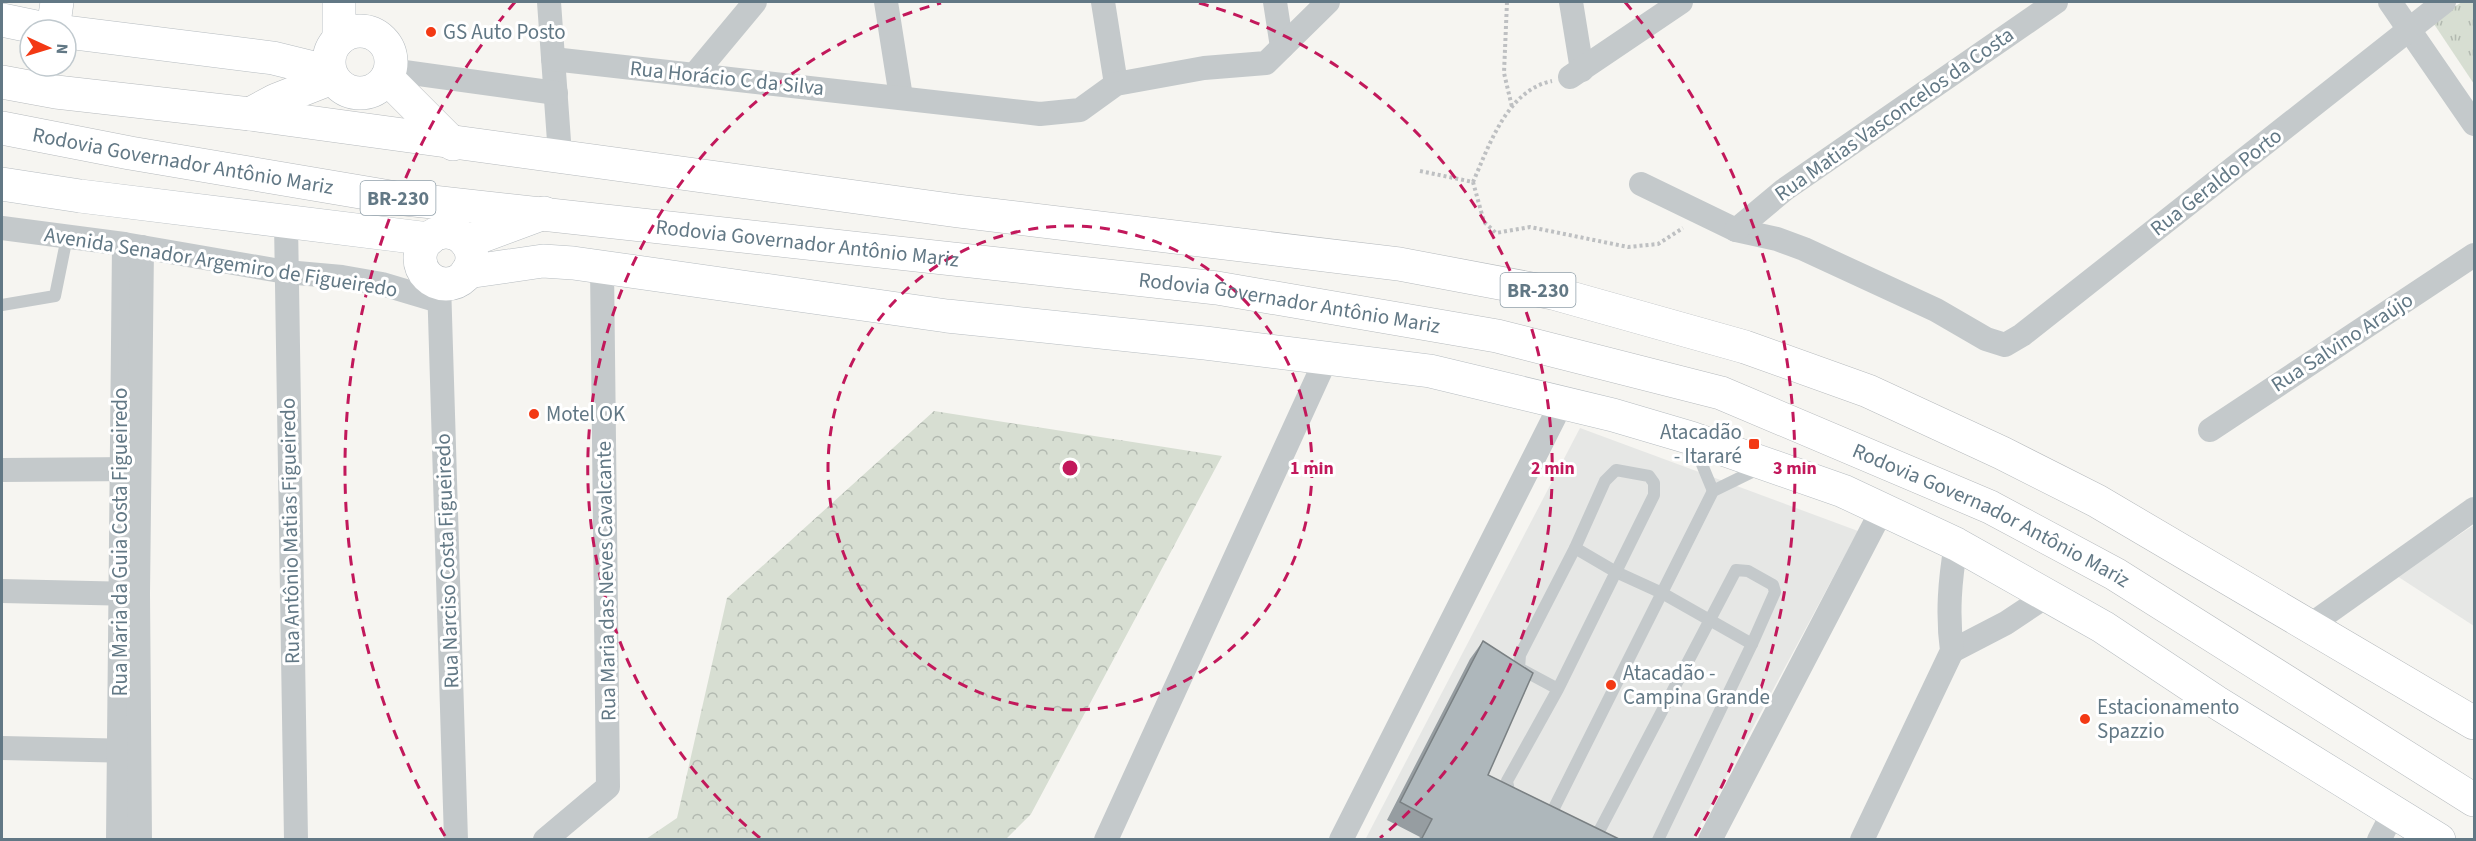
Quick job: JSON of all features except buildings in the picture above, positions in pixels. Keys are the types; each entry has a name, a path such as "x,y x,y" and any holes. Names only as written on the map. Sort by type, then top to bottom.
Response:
{"main road":[{"path":"54,18 57,2"},
{"path":"250,114 276,100 340,53 380,38 386,45 391,62 388,74 374,91 356,93 340,87 340,53 339,2"},
{"path":"340,53 348,2"},
{"path":"2,20 18,23"},
{"path":"78,34 273,58 340,53"},
{"path":"388,74 453,144"},
{"name":"BR-230","path":"2,82 56,92 250,114 453,144 560,155 958,211 1399,264 1553,293 1745,347 1868,391 2002,453 2097,501 2475,723"},
{"name":"Rodovia Governador Antônio Mariz","path":"2,128 396,198 1217,288 1497,336 1721,393 1990,507 2115,574 2475,800"},
{"name":"BR-230","path":"2,184 286,223 384,234 447,265"},
{"path":"447,265 544,213"},
{"path":"447,265 507,247 543,261 602,267 947,316 1205,343 1430,371 1562,402 1691,438 1843,491 1956,544 2048,595 2439,840"}],"street":[{"path":"549,2 560,155"},
{"path":"695,74 755,2"},
{"path":"886,2 902,97"},
{"path":"1102,2 1116,84 1204,68 1266,63 1328,2"},
{"path":"1275,2 1282,47"},
{"path":"1571,2 1576,74"},
{"path":"1576,74 1682,2"},
{"name":"Rua Matias Vasconcelos da Costa","path":"1736,230 1784,190 2056,2"},
{"path":"2390,2 2475,124"},
{"name":"Rua Geraldo Porto","path":"1736,230 1777,239 1804,249 1936,310 1986,339 2005,345 2022,335 2444,2"},
{"name":"Rua Horácio C da Silva","path":"553,59 1040,114 1059,114 1080,110 1116,84"},
{"path":"388,74 556,93"},
{"path":"1641,184 1736,230"},
{"name":"Rua Antônio Matias Figueiredo","path":"286,223 296,840"},
{"name":"Avenida Senador Argemiro de Figueiredo","path":"2,228 133,245 286,272 382,284 447,265"},
{"name":"Rua Maria da Guia Costa Figueiredo","path":"133,245 128,594 129,751 140,840"},
{"name":"Rua Salvino Araújo","path":"2210,430 2475,255"},
{"name":"Rua Narciso Costa Figueiredo","path":"447,265 456,840"},
{"name":"Rua Maria das Neves Cavalcante","path":"544,840 608,787 602,267"},
{"path":"1106,840 1326,359"},
{"path":"1341,840 1562,402"},
{"path":"2,470 129,468"},
{"path":"1710,840 1883,508"},
{"path":"2308,626 2475,509"},
{"path":"1862,840 1952,651 1948,621 1949,588 1956,544"},
{"path":"2,591 128,594"},
{"path":"1952,651 2006,623 2048,595"},
{"path":"2,748 129,751"},
{"name":"Rua Maria da Guia Costa Figueiredo","path":"118,840 129,751"},
{"path":"2379,840 2394,811"}],"lane":[{"path":"2,305 55,296 67,237"},
{"path":"1691,438 1713,491"},
{"path":"1550,816 1713,491 1768,465"},
{"path":"1523,802 1509,791 1507,781 1558,689 1654,495 1654,483 1649,476 1616,470 1605,481 1575,548 1518,661 1522,671 1558,689"},
{"path":"1575,548 1616,572 1662,592 1752,644"},
{"path":"1592,838 1736,570 1748,572 1773,585 1775,592 1658,840"}],"path":[{"path":"1506,2 1504,73 1512,108"},
{"path":"1576,74 1541,83 1517,99 1493,136 1473,183 1484,222 1496,233 1530,227 1628,248 1658,244 1692,223"},
{"path":"1420,171 1473,183"}],"shaded area":[{"name":"Atacadão - Campina Grande","path":"1580,428 1858,531 1693,839 1365,840"},
{"path":"2474,525 2474,626 2397,576"}],"green space":[{"path":"2462,2 2474,2 2474,84 2432,21"},
{"path":"934,411 1222,456 1031,814 1006,839 646,839 677,818 727,598"}],"place":[{"name":"GS Auto Posto","path":"431,32"},
{"name":"Motel OK","path":"534,414"},
{"name":"Atacadão - Itararé","path":"1754,444"},
{"name":"Atacadão - Campina Grande","path":"1611,685"},
{"name":"Estacionamento Spazzio","path":"2085,719"}]}
